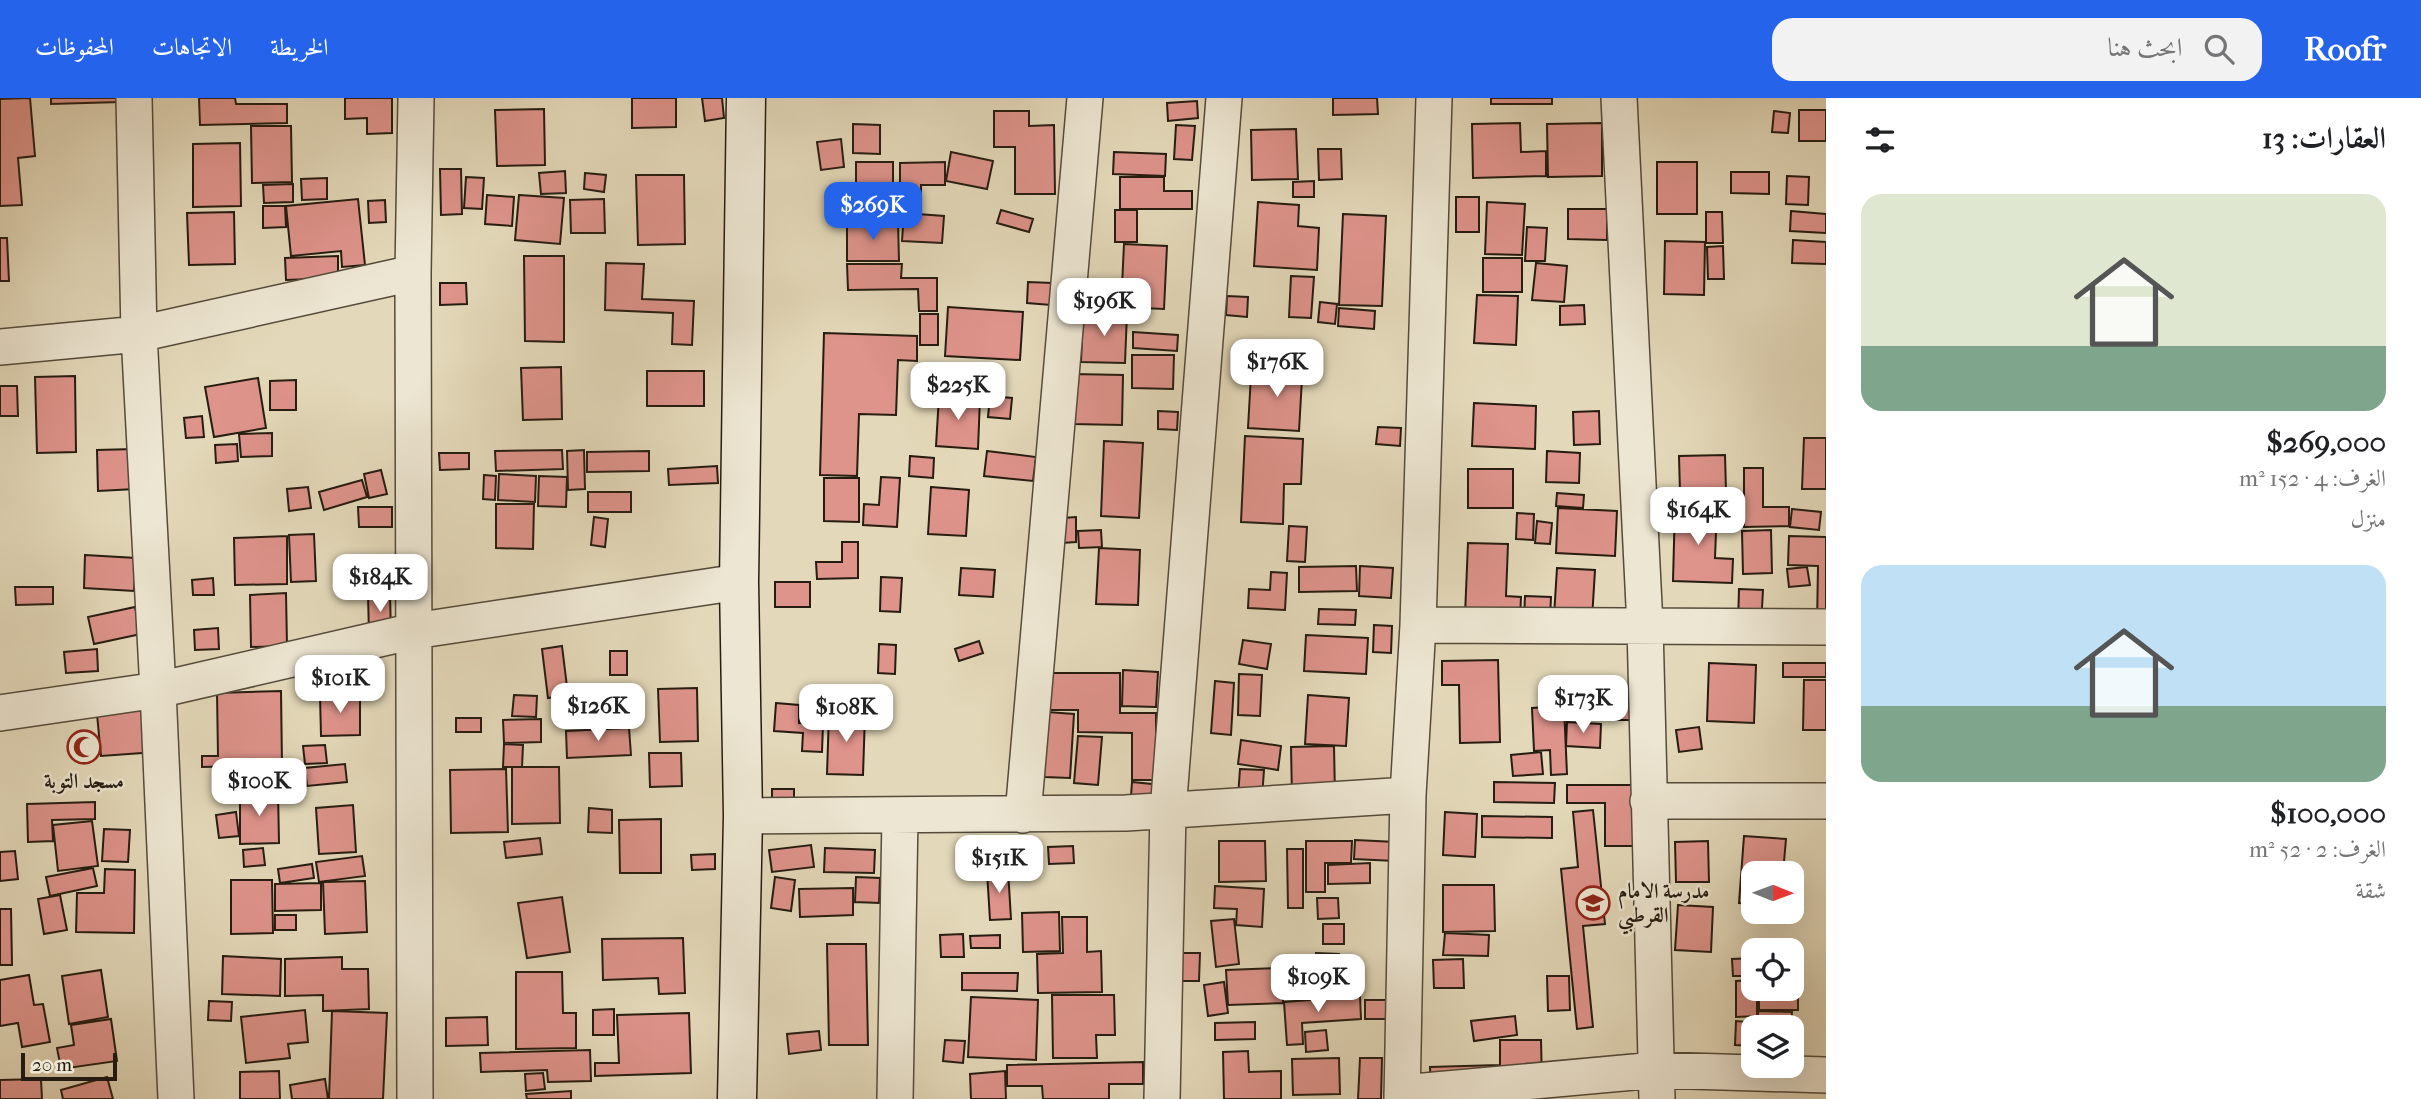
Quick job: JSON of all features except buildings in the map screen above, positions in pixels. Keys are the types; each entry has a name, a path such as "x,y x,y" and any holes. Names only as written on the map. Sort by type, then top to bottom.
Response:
{"street":[{"path":"134,98 139,334 176,1099"},
{"path":"415,1099 413,273 416,98"},
{"path":"737,1099 743,816 739,582 746,98"},
{"path":"1023,815 1085,98"},
{"path":"1162,1099 1168,811 1224,98"},
{"path":"1434,98 1418,625 1408,795 1402,1096 1826,1075"},
{"path":"1619,98 1645,626 1657,1084"},
{"path":"0,347 139,334 413,273"},
{"path":"0,713 158,690 414,631 739,582"},
{"path":"1418,625 1826,627"},
{"path":"743,816 1023,815 1168,811 1202,806 1408,795"},
{"path":"1648,801 1826,802"},
{"path":"895,1099 900,816"}],"place":[{"name":"مسجد التوبة","path":"84,747"},
{"name":"مدرسة الامام القرطبي","path":"1593,903"}]}
